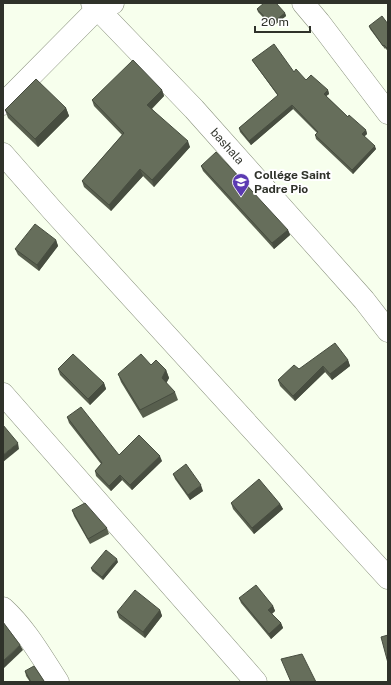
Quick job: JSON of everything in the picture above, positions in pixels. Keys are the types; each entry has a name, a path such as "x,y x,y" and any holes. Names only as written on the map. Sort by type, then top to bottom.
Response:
{"street":[{"path":"303,3 388,113"},
{"path":"3,104 102,5"},
{"name":"bashala","path":"102,5 364,300 388,331"},
{"path":"3,154 53,212 381,564 388,578"},
{"path":"3,394 256,682"},
{"path":"3,608 15,618 58,682"}],"building":[{"path":"264,3 276,3 285,13 271,24 257,9"},
{"path":"382,16 388,24 388,49 384,45 383,46 369,26"},
{"path":"274,44 294,72 296,69 306,80 311,75 328,90 324,94 348,117 349,115 366,130 362,134 375,146 352,170 315,135 318,132 292,105 249,141 239,128 278,95 252,60"},
{"path":"133,60 162,90 147,105 188,141 152,180 140,169 109,205 82,181 124,133 92,100"},
{"path":"36,79 66,108 35,139 5,110"},
{"name":"Collége Saint Padre Pio","path":"216,152 288,230 272,243 201,166"},
{"path":"35,224 56,240 37,265 15,249"},
{"path":"335,343 348,360 330,374 323,366 293,396 278,380 294,365 299,369"},
{"path":"73,354 104,383 88,399 58,369"},
{"path":"141,354 151,365 156,360 166,370 162,378 175,392 140,410 118,374"},
{"path":"81,407 119,455 139,435 160,456 130,485 120,475 109,486 95,471 102,463 67,417"},
{"path":"3,425 18,443 3,455"},
{"path":"186,464 201,485 188,495 173,474"},
{"path":"259,479 280,504 252,528 231,503"},
{"path":"85,503 107,528 88,539 72,510"},
{"path":"106,550 117,559 102,577 91,568"},
{"path":"256,585 273,606 268,610 281,623 269,634 239,598"},
{"path":"135,590 160,610 143,632 117,612"},
{"path":"3,622 20,645 3,661"},
{"path":"388,635 388,663 381,637"},
{"path":"302,654 316,682 291,682 281,659"},
{"path":"34,666 44,682 31,682 25,671"}],"place":[{"name":"Collége Saint Padre Pio","path":"241,197"}]}
